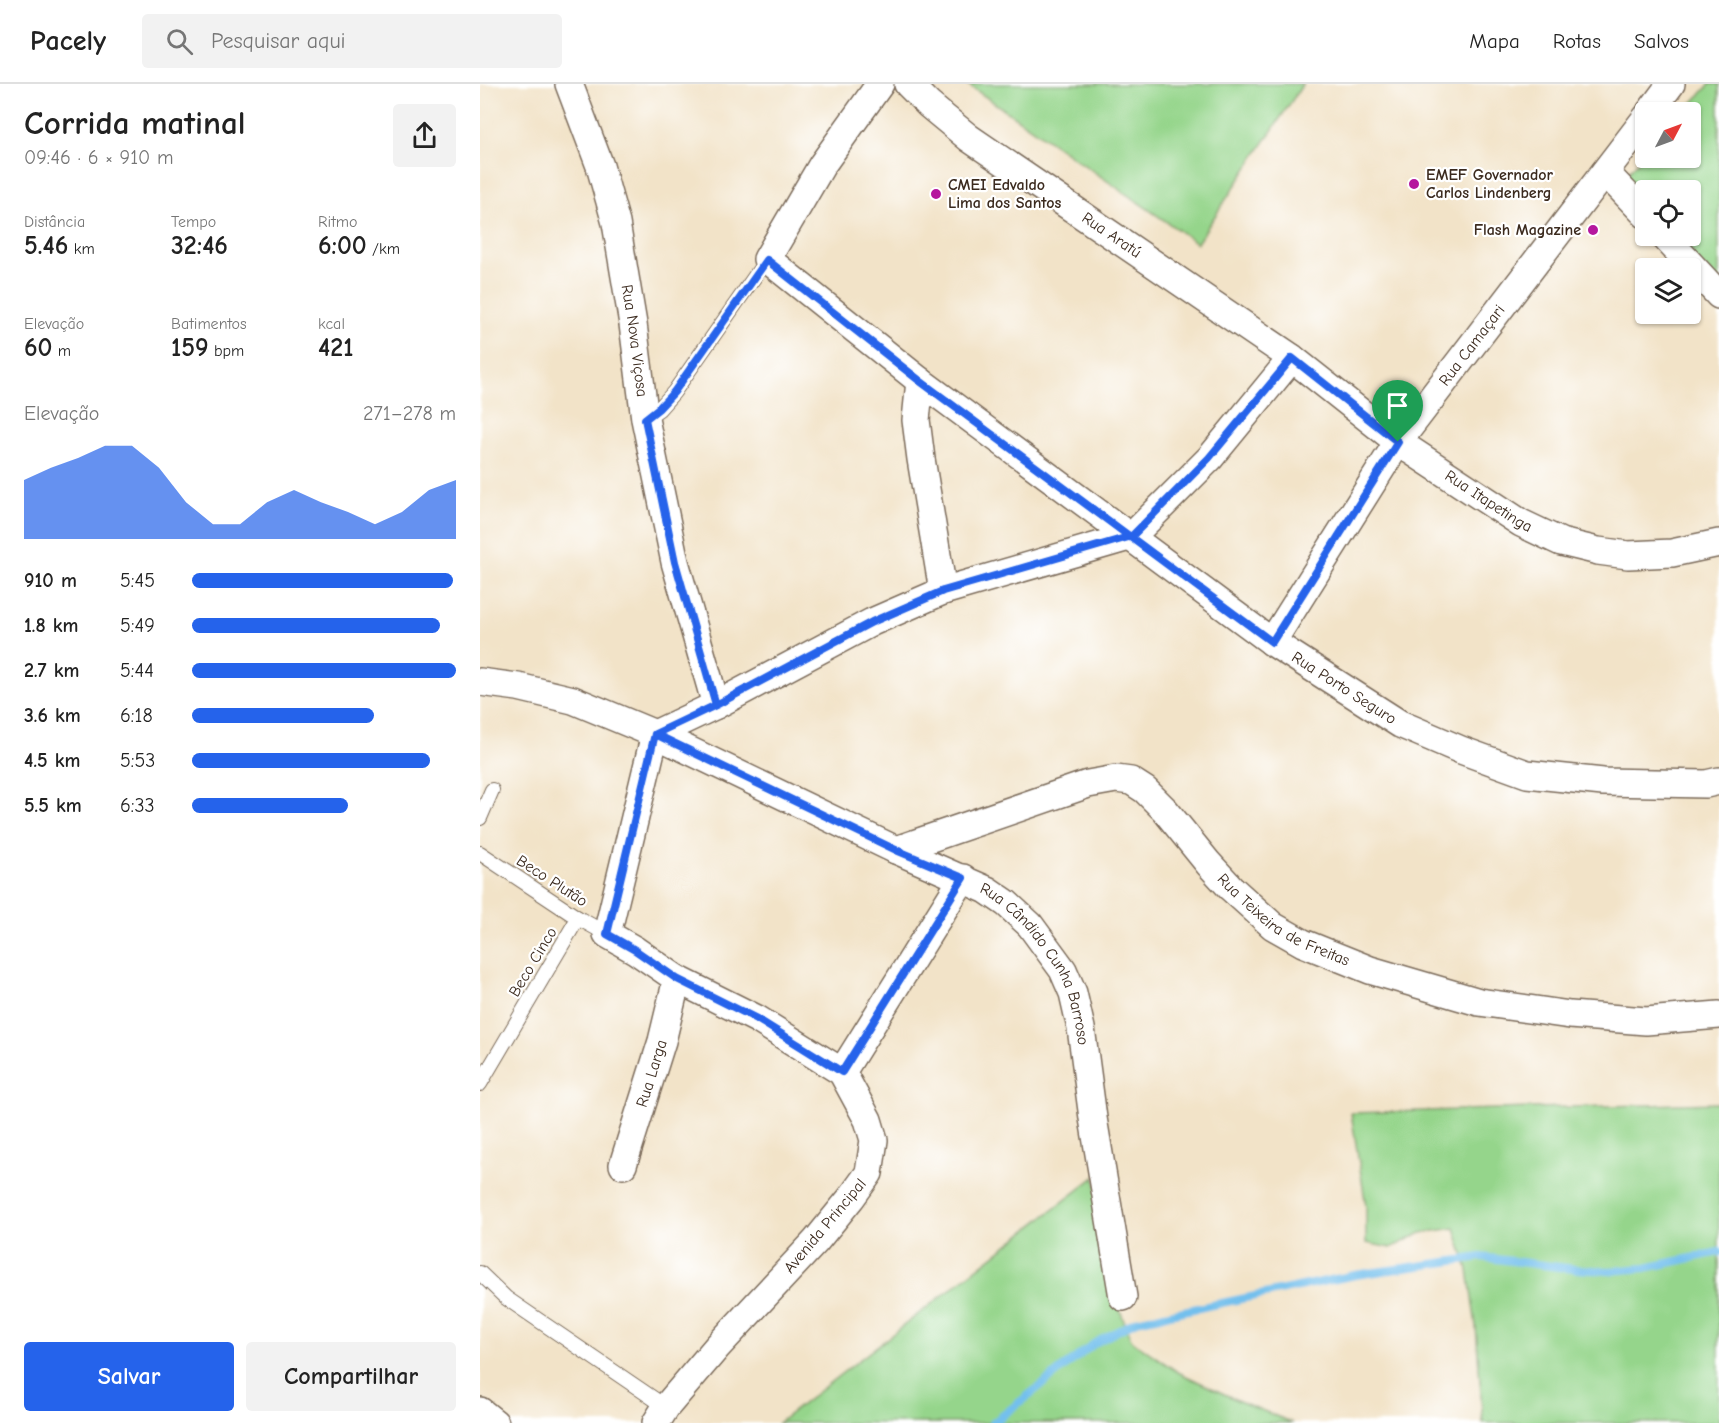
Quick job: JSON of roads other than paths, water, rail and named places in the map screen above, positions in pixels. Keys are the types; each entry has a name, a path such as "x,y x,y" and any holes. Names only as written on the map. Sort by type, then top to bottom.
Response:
{"street":[{"name":"Rua Nova Viçosa","path":"569,84 600,166 616,223 633,324 645,419 675,562 716,705"},
{"path":"767,260 822,165 880,84"},
{"name":"Rua Aratú","path":"908,84 929,105 969,138 1292,358"},
{"path":"1658,102 1671,84"},
{"name":"Rua Camaçari","path":"1272,642 1398,442 1635,132"},
{"path":"1605,172 1635,203"},
{"path":"1673,246 1719,295"},
{"name":"Rua Porto Seguro","path":"767,260 920,381 1272,642 1400,724 1461,750 1527,774 1603,782 1706,784 1719,781"},
{"path":"607,934 655,734 716,705 872,622 943,591 1132,536 1209,458 1292,358"},
{"name":"Rua Itapetinga","path":"1292,358 1398,442 1521,523 1562,542 1598,551 1628,555 1672,553 1719,543"},
{"path":"920,381 917,430 943,591"},
{"name":"Rua Cândido Cunha Barroso","path":"480,682 518,687 573,700 655,734 896,850 987,890 1006,903 1030,925 1063,970 1073,993 1081,1028 1093,1118 1124,1297"},
{"name":"Rua Teixeira de Freitas","path":"896,850 1088,784 1116,778 1131,781 1145,790 1165,810 1215,871 1273,926 1304,943 1370,970 1479,1002 1570,1015 1646,1021 1719,1015"},
{"path":"842,1072 963,878"},
{"name":"Avenida Principal","path":"607,934 677,979 757,1019 842,1072 868,1120 874,1140 869,1173 851,1198 816,1241 717,1347 661,1415"},
{"name":"Rua Larga","path":"623,1166 644,1103 677,979"},
{"path":"480,1411 495,1423"}],"lane":[{"path":"645,419 659,408 679,386 767,260"},
{"path":"480,818 492,790"},
{"name":"Beco Plutão","path":"480,853 578,918 607,934"},
{"name":"Beco Cinco","path":"480,1084 578,918"},
{"path":"480,1274 506,1298 661,1415"}],"waterway":[{"path":"993,1423 1095,1343 1136,1321 1355,1275 1481,1257 1574,1269 1609,1271 1645,1268 1719,1252"}],"place":[{"name":"EMEF Governador Carlos Lindenberg","path":"1414,184"},
{"name":"CMEI Edvaldo Lima dos Santos","path":"936,194"},
{"name":"Flash Magazine","path":"1593,230"}]}
